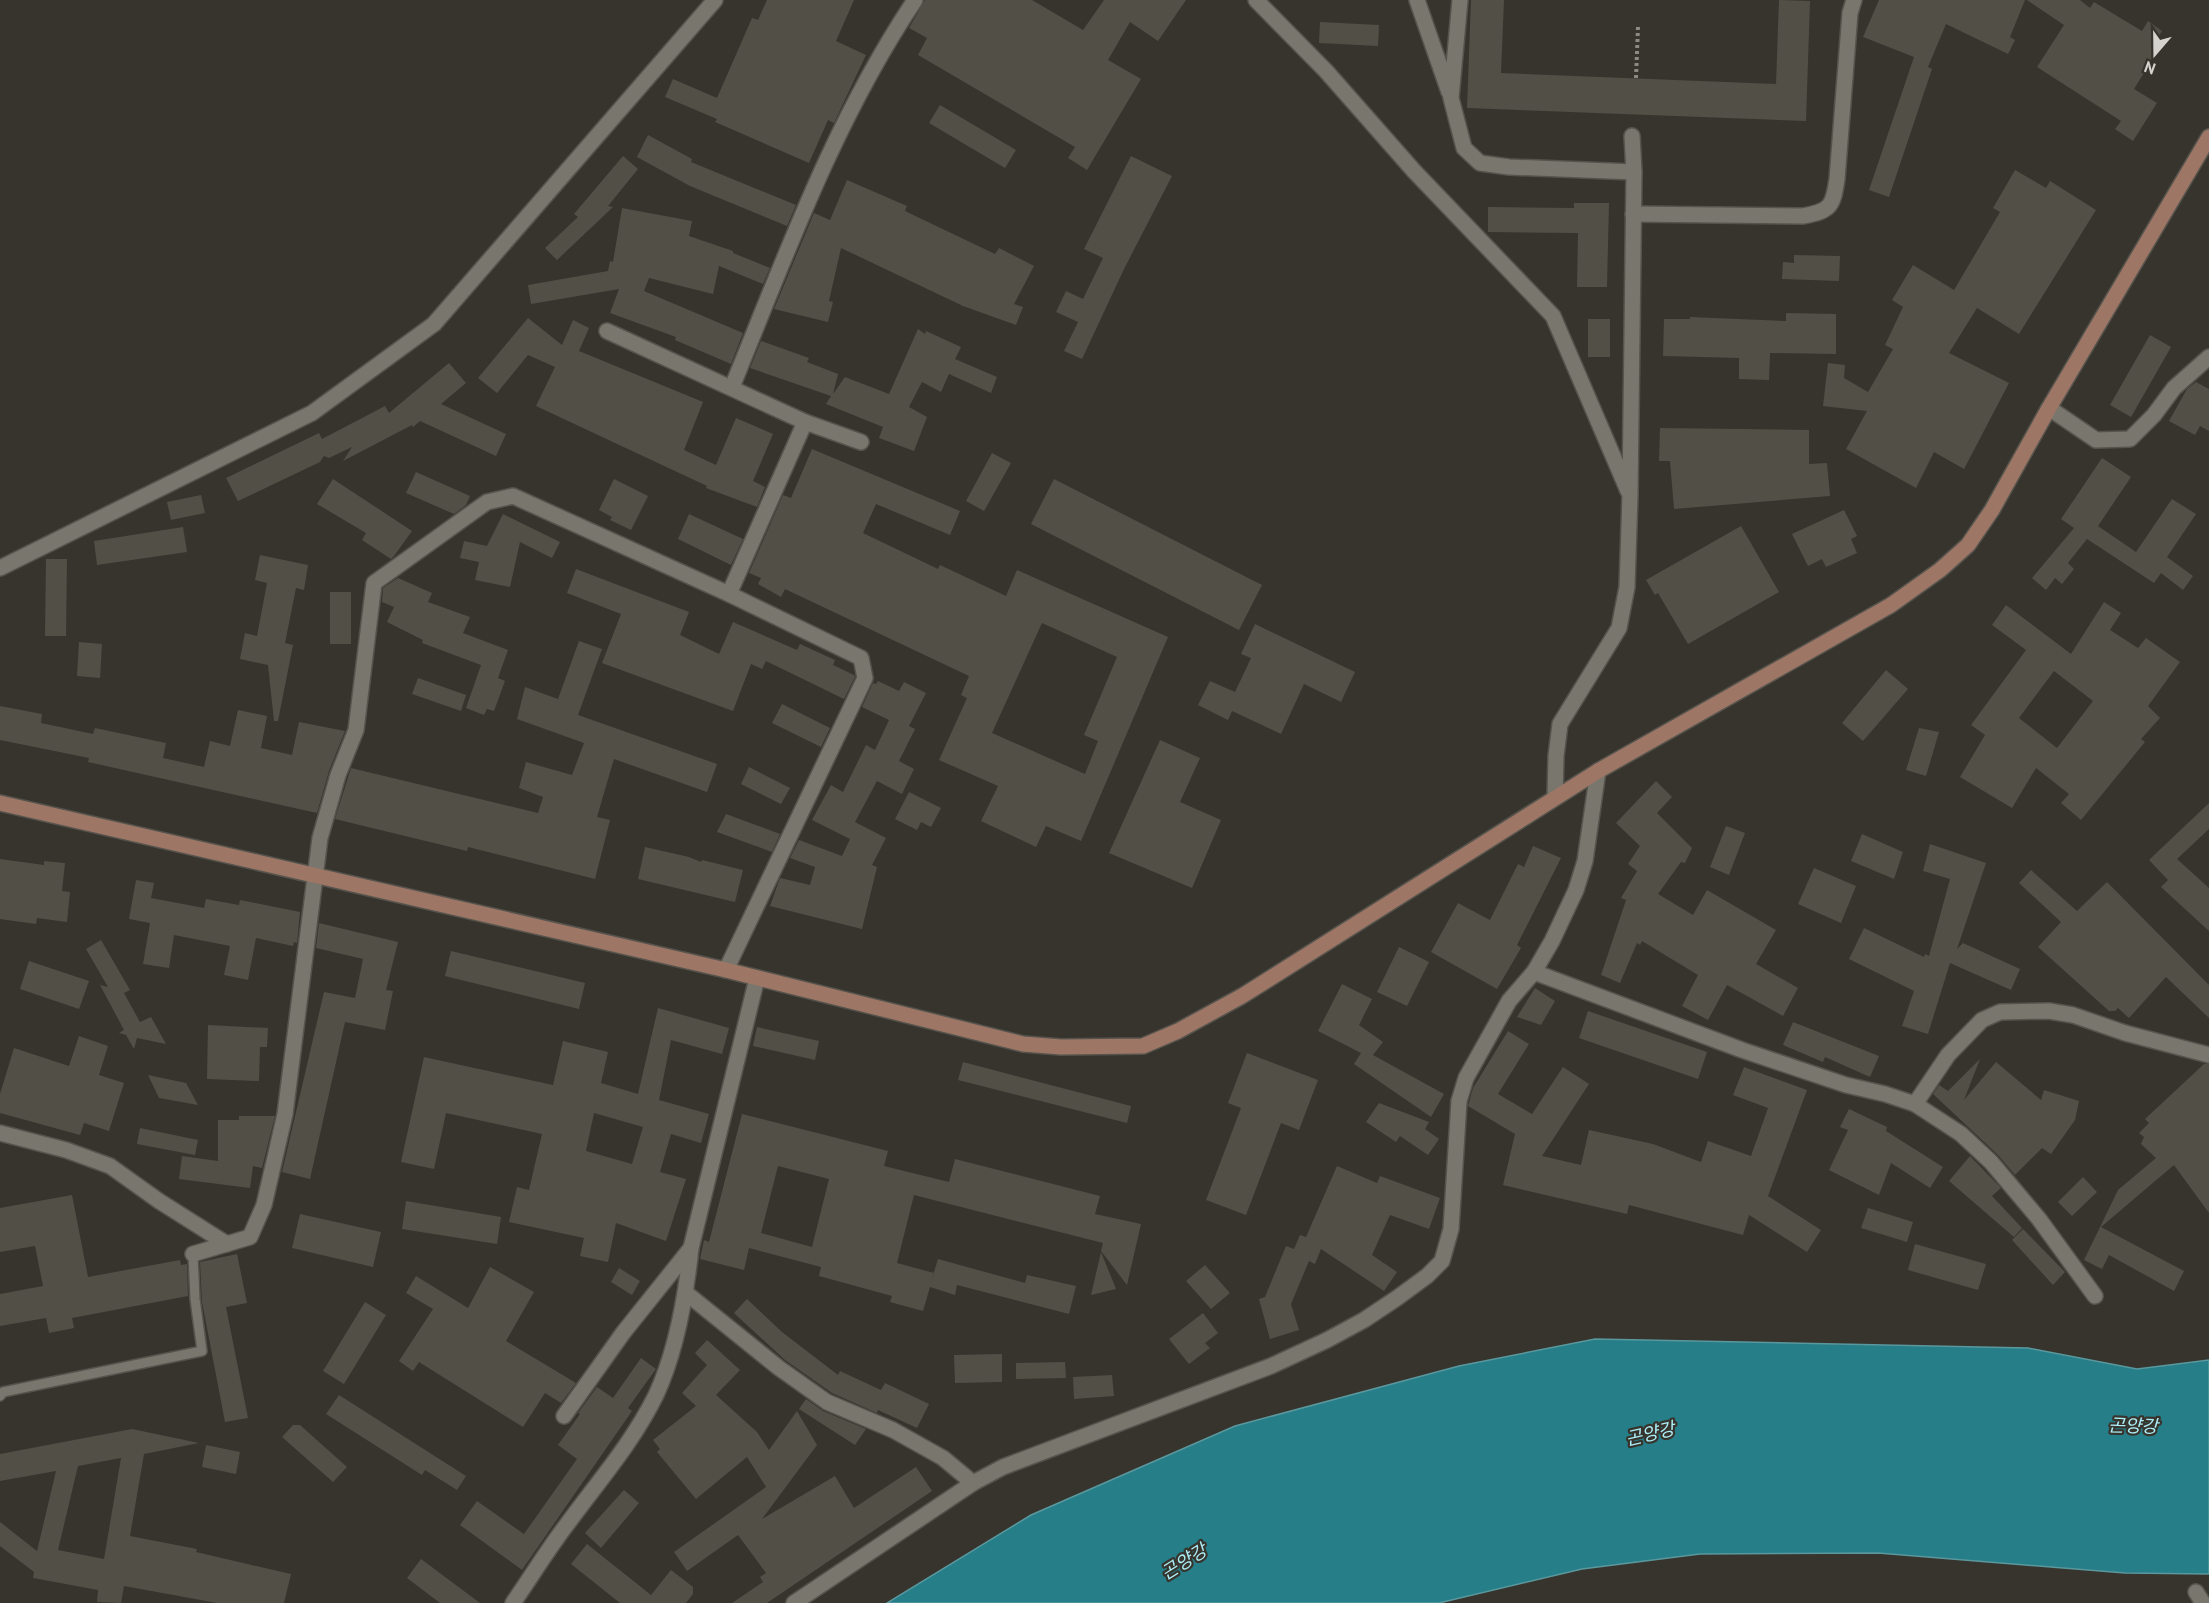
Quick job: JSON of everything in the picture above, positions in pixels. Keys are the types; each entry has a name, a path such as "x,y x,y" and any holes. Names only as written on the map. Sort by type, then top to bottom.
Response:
{"street":[{"path":"0,568 312,414 434,324 715,0"},
{"path":"732,387 830,152 887,42 915,0"},
{"path":"1256,0 1326,71 1414,171 1553,316 1630,496"},
{"path":"1417,0 1451,98 1464,148 1480,163 1509,167 1634,172"},
{"path":"1451,98 1460,0"},
{"path":"1633,214 1803,216 1819,213 1829,207 1834,198 1837,178 1850,13 1854,0"},
{"path":"1555,797 1556,756 1560,724 1619,628 1627,587 1634,172 1632,136"},
{"path":"0,803 726,970 1023,1044 1061,1047 1143,1046 1178,1031 1242,996 1555,797 1891,605 1940,570 1968,545 1992,510 2049,408 2209,137"},
{"path":"607,331 805,422 861,442"},
{"path":"2049,408 2096,440 2130,439 2154,415 2174,388 2209,357"},
{"path":"729,594 805,422"},
{"path":"193,1254 250,1237 264,1205 285,1114 317,876 320,838 338,775 356,730 374,583 487,502 513,496 729,594 861,658 865,678 726,970"},
{"path":"794,1603 974,1483 1002,1467 1271,1366 1327,1340 1364,1320 1427,1276 1442,1261 1451,1229 1456,1126 1459,1101 1466,1078 1509,1000 1534,972 1552,941 1576,890 1585,861 1598,771"},
{"path":"1534,972 1742,1050 1846,1085 1916,1104 1961,1134 1991,1162 2039,1219 2095,1296"},
{"path":"513,1603 566,1526 630,1441 656,1393 666,1367 686,1293 691,1248 757,978"},
{"path":"1916,1104 1948,1055 1982,1020 2000,1012 2049,1011 2073,1015 2126,1033 2209,1055"},
{"path":"0,1133 66,1150 110,1166 159,1201 227,1244"},
{"path":"564,1416 623,1333 691,1248"},
{"path":"686,1293 780,1368 827,1402 893,1430 943,1458 974,1483"}],"lane":[{"path":"0,1396 3,1392 202,1351 195,1299 193,1254"}],"path":[{"path":"1636,78 1638,27"}],"water":[{"name":"곤양강","path":"1595,1339 2028,1348 2137,1369 2209,1360 2209,1574 2125,1573 1878,1553 1700,1554 1582,1569 1439,1603 887,1603 1031,1515 1235,1426 1459,1366"}],"building":[{"path":"767,0 854,0 836,41 866,55 834,123 828,120 809,163 715,122 717,119 665,97 673,79 717,98 752,18 758,20"},
{"path":"925,0 1032,0 1083,30 1104,0 1186,0 1158,41 1130,22 1108,60 1141,79 1087,170 1068,158 1075,147 918,55 927,38 909,28"},
{"path":"1471,0 1504,0 1501,73 1776,84 1779,0 1810,1 1806,121 1467,108"},
{"path":"1879,0 2025,0 2010,37 2015,40 2008,54 1946,24 1928,67 1932,69 1889,197 1869,190 1914,57 1863,37"},
{"path":"2027,0 2080,0 2090,8 2094,2 2142,31 2148,21 2162,31 2157,39 2163,42 2134,89 2157,103 2133,141 2115,129 2121,121 2037,67 2064,25"},
{"path":"1320,22 1379,25 1378,46 1319,43"},
{"path":"940,105 1016,150 1005,168 929,123"},
{"path":"648,135 692,159 691,162 796,205 787,226 690,186 637,157"},
{"path":"623,156 638,169 608,206 613,207 557,260 545,248 578,217 574,214"},
{"path":"1131,156 1172,176 1124,269 1082,359 1064,351 1078,322 1056,312 1066,291 1083,299 1103,258 1084,249"},
{"path":"2015,170 2046,188 2050,181 2096,210 2019,334 1977,308 1949,353 2009,383 1964,469 1934,452 1916,488 1846,449 1867,411 1823,406 1828,363 1845,365 1844,378 1868,392 1893,349 1885,345 1903,307 1892,300 1913,265 1954,290 2000,212 1993,208"},
{"path":"847,180 907,206 905,211 995,254 999,248 1034,266 1014,304 1023,307 1016,325 963,306 841,248 829,301 833,302 828,322 774,309 814,213 830,220"},
{"path":"1574,203 1609,203 1607,287 1577,287 1578,233 1488,232 1488,207 1574,208"},
{"path":"622,208 692,221 689,236 733,251 733,253 770,268 763,284 719,266 713,294 649,278 644,291 743,333 731,364 675,340 676,337 610,313 619,289 531,304 528,285 608,271 610,261 613,262"},
{"path":"1794,255 1840,256 1839,281 1782,279 1783,262 1794,263"},
{"path":"1786,313 1836,314 1836,354 1770,353 1769,380 1739,379 1739,358 1663,356 1664,319 1690,319 1690,317 1786,321"},
{"path":"528,318 562,345 573,320 589,328 579,351 703,402 684,450 716,465 736,418 773,434 753,481 765,487 757,507 706,488 707,486 536,406 555,367 528,355 497,393 478,378"},
{"path":"1588,319 1610,319 1610,357 1588,357"},
{"path":"918,329 925,334 926,331 961,347 955,359 997,377 991,393 949,374 941,392 922,382 909,407 927,417 914,451 879,438 883,427 826,404 831,396 750,368 761,341 809,358 807,362 838,374 833,394 845,377 889,394"},
{"path":"2150,335 2171,347 2131,417 2110,405"},
{"path":"449,363 466,383 441,404 506,434 496,456 420,421 413,427 412,425 343,461 352,447 329,458 324,456 320,462 238,501 226,478 319,433 322,439 385,406 389,413"},
{"path":"2196,382 2209,389 2209,431 2200,426 2195,435 2169,421 2187,389"},
{"path":"1660,428 1809,430 1809,464 1827,463 1830,496 1674,509 1670,461 1659,461"},
{"path":"812,449 960,511 950,535 876,504 863,533 938,569 940,565 1006,596 1017,570 1168,637 1081,841 1046,826 1036,847 981,821 998,786 939,760 967,698 961,695 969,676 785,589 781,597 758,584 761,578 749,573 783,495 791,498","holes":["1042,623 1117,657 1084,735 1098,741 1085,774 992,733"]},
{"path":"992,453 1011,463 984,511 966,501"},
{"path":"2102,458 2131,477 2098,526 2136,552 2172,499 2196,514 2167,557 2193,576 2183,590 2161,573 2154,583 2087,539 2068,563 2074,569 2062,584 2055,578 2046,590 2032,578 2074,528 2061,519"},
{"path":"416,472 470,496 466,505 454,514 406,493"},
{"path":"333,479 412,531 391,559 362,540 366,533 317,504"},
{"path":"614,479 648,496 631,530 610,520 612,517 599,510"},
{"path":"1054,479 1262,585 1239,630 1031,524"},
{"path":"201,495 205,513 171,520 167,502"},
{"path":"1844,510 1857,536 1851,539 1857,553 1826,567 1822,559 1808,566 1792,534"},
{"path":"503,514 560,542 552,558 520,542 510,587 475,580 479,562 460,558 464,541 487,546"},
{"path":"689,514 743,539 731,565 678,539"},
{"path":"1741,526 1779,592 1688,644 1658,593 1655,595 1646,580"},
{"path":"183,527 187,552 97,565 94,541"},
{"path":"260,555 308,565 304,590 296,588 285,643 293,645 278,721 274,721 268,665 240,659 245,633 257,636 267,583 255,580"},
{"path":"46,559 67,559 66,636 45,636"},
{"path":"576,569 689,612 680,635 719,654 733,622 797,650 800,644 835,660 833,665 855,677 844,699 766,661 762,669 751,664 733,711 602,663 621,614 567,593"},
{"path":"398,578 432,593 428,602 470,617 463,633 508,650 498,678 505,681 494,711 487,709 484,715 466,708 481,665 422,643 423,640 387,622 394,607 382,602 383,588"},
{"path":"330,592 351,592 351,644 330,644"},
{"path":"2104,602 2121,613 2110,630 2138,648 2146,638 2180,662 2148,706 2160,718 2141,739 2145,742 2081,820 2061,803 2069,794 2036,768 2012,808 1960,777 1985,735 1971,725 2026,650 1992,625 2006,605 2071,654","holes":["2054,671 2093,701 2057,748 2019,718"]},
{"path":"1255,624 1355,672 1341,702 1304,684 1281,734 1232,711 1228,720 1198,705 1210,681 1235,692 1251,658 1241,654"},
{"path":"579,641 602,649 578,715 717,764 707,792 614,759 597,817 610,820 595,879 468,847 467,851 335,819 351,768 538,813 543,797 519,788 526,762 572,775 584,743 517,719 525,687 558,699"},
{"path":"79,642 102,644 100,678 77,676"},
{"path":"1886,670 1908,689 1863,741 1842,723"},
{"path":"418,678 466,695 461,711 412,694"},
{"path":"878,681 899,691 904,682 926,693 909,726 915,729 899,761 914,769 902,794 877,781 855,822 886,838 872,865 877,867 862,929 770,906 780,878 810,885 815,867 790,858 799,840 842,856 850,839 812,820 831,785 843,792 866,745 875,750 889,720 862,707 873,683 876,684"},
{"path":"782,704 830,728 821,747 772,723"},
{"path":"0,706 42,714 41,723 93,734 95,728 166,743 163,758 204,767 210,741 230,746 238,710 267,716 261,748 292,755 299,722 345,731 329,771 317,813 88,762 89,758 0,740"},
{"path":"1919,728 1939,732 1926,776 1906,770"},
{"path":"1160,740 1200,758 1180,802 1221,820 1192,888 1109,853"},
{"path":"749,767 790,788 781,804 741,784"},
{"path":"1656,781 1672,797 1657,813 1692,848 1685,863 1681,862 1658,894 1693,915 1707,890 1776,930 1756,964 1798,988 1783,1016 1727,985 1708,1020 1682,1006 1698,975 1642,941 1640,945 1637,943 1620,983 1601,975 1626,900 1621,898 1637,871 1628,864 1640,846 1616,823"},
{"path":"909,792 941,808 931,827 921,822 917,830 895,819"},
{"path":"2209,803 2209,829 2177,859 2209,888 2209,931 2161,887 2168,880 2149,860"},
{"path":"726,814 780,834 772,852 717,832"},
{"path":"1726,826 1745,833 1729,875 1710,867"},
{"path":"1862,834 1903,852 1894,879 1851,861"},
{"path":"1930,844 1986,863 1957,949 1963,943 2020,969 2011,990 1950,963 1928,1034 1902,1026 1914,991 1849,959 1864,928 1924,957 1925,954 1929,956 1950,879 1923,871"},
{"path":"1533,846 1561,858 1517,945 1521,948 1497,989 1431,952 1458,903 1490,920 1518,864 1524,867"},
{"path":"645,847 701,862 702,860 743,870 735,902 638,879"},
{"path":"0,859 44,865 44,861 65,863 62,891 70,892 67,922 37,918 36,924 0,919"},
{"path":"1814,868 1856,886 1841,923 1798,904"},
{"path":"2031,870 2077,911 2107,882 2209,985 2209,1018 2166,977 2129,1018 2118,1008 2115,1011 2109,1011 2038,947 2061,922 2019,883"},
{"path":"136,880 154,883 151,898 204,908 206,899 239,905 240,900 300,912 297,943 294,942 293,946 256,938 248,980 224,975 230,946 174,935 169,968 143,964 150,923 129,919"},
{"path":"319,923 398,942 386,990 393,991 385,1030 345,1022 310,1179 282,1172 324,992 355,998 363,959 316,948"},
{"path":"101,940 130,990 124,993 140,1022 151,1017 166,1044 137,1038 134,1049 126,1035 119,1033 124,1030 100,985 108,987 86,949"},
{"path":"1399,947 1429,962 1407,1006 1377,992"},
{"path":"451,951 585,983 579,1009 445,976"},
{"path":"29,961 89,981 79,1009 20,989"},
{"path":"1342,984 1372,999 1359,1025 1383,1042 1373,1055 1444,1094 1431,1117 1354,1064 1361,1053 1318,1031"},
{"path":"1535,988 1555,1001 1541,1025 1517,1017"},
{"path":"658,1008 729,1028 722,1054 671,1040 659,1100 709,1114 701,1143 671,1134 660,1172 686,1179 666,1241 616,1223 608,1262 580,1256 584,1238 509,1222 517,1187 529,1190 542,1134 446,1113 434,1169 401,1162 424,1057 553,1085 563,1041 608,1052 601,1083 638,1094","holes":["594,1113 643,1127 632,1164 586,1151"]},
{"path":"1588,1011 1707,1052 1698,1079 1579,1038"},
{"path":"1793,1022 1879,1056 1870,1077 1825,1057 1823,1062 1783,1045"},
{"path":"208,1025 268,1028 267,1047 260,1047 259,1081 207,1079"},
{"path":"757,1027 819,1041 815,1060 753,1046"},
{"path":"1508,1031 1529,1044 1498,1094 1532,1114 1563,1067 1589,1084 1542,1156 1581,1165 1589,1130 1653,1144 1701,1162 1708,1141 1751,1156 1768,1108 1733,1095 1744,1067 1807,1090 1768,1196 1821,1230 1807,1252 1749,1215 1743,1235 1629,1205 1627,1214 1503,1185 1515,1134 1468,1106 1473,1088"},
{"path":"79,1036 108,1046 99,1075 124,1083 109,1131 84,1123 80,1135 0,1113 0,1094 14,1048 69,1066"},
{"path":"1247,1053 1318,1080 1299,1130 1281,1123 1246,1215 1206,1200 1241,1108 1228,1103"},
{"path":"1980,1059 1964,1100 1996,1062 2041,1100 2044,1090 2079,1101 2075,1120 2051,1154 2042,1148 2015,1175 1998,1155 1933,1094 1939,1085 1948,1091"},
{"path":"963,1062 1131,1106 1127,1123 958,1080"},
{"path":"2204,1064 2209,1064 2209,1213 2174,1165 2101,1227 2184,1271 2174,1291 2109,1255 2102,1269 2084,1260 2118,1190 2156,1158 2141,1144 2144,1137 2139,1133 2149,1123 2145,1119"},
{"path":"148,1075 186,1083 198,1105 159,1098"},
{"path":"1379,1103 1429,1122 1425,1129 1439,1139 1428,1155 1400,1136 1396,1142 1366,1122"},
{"path":"1849,1109 1887,1127 1886,1131 1943,1167 1930,1188 1891,1163 1879,1195 1829,1170 1848,1130 1840,1127"},
{"path":"742,1114 888,1151 884,1166 949,1182 955,1159 1100,1196 1095,1214 1141,1224 1127,1285 1101,1251 1103,1243 914,1195 897,1263 934,1273 938,1259 1025,1283 1027,1275 1076,1286 1069,1314 957,1285 955,1295 930,1287 923,1311 890,1302 892,1296 819,1276 821,1267 749,1248 744,1270 700,1259 704,1240 709,1242","holes":["778,1166 829,1179 812,1247 761,1233"]},
{"path":"239,1116 275,1116 262,1168 253,1166 250,1188 179,1179 182,1156 218,1161 218,1120 239,1120"},
{"path":"140,1128 198,1140 195,1155 137,1144"},
{"path":"1970,1156 2001,1188 1992,1196 2022,1228 2014,1237 1949,1181"},
{"path":"1337,1166 1377,1183 1380,1176 1440,1198 1429,1229 1390,1215 1372,1255 1397,1272 1384,1291 1321,1249 1315,1264 1309,1261 1291,1304 1299,1330 1270,1339 1259,1299 1265,1297 1286,1246 1294,1249 1300,1235 1306,1237"},
{"path":"2083,1177 2097,1192 2072,1216 2058,1202"},
{"path":"72,1195 88,1277 180,1260 181,1265 187,1264 188,1296 72,1318 74,1328 49,1333 46,1318 0,1326 0,1294 43,1286 35,1246 0,1252 0,1208"},
{"path":"406,1201 501,1217 497,1244 402,1229"},
{"path":"1868,1208 1913,1222 1907,1242 1861,1228"},
{"path":"300,1214 381,1232 373,1267 292,1248"},
{"path":"2023,1229 2065,1272 2053,1285 2012,1240"},
{"path":"1915,1244 1986,1264 1978,1290 1908,1270"},
{"path":"1101,1252 1116,1289 1091,1295"},
{"path":"237,1254 247,1303 226,1307 248,1418 225,1422 202,1302 200,1262"},
{"path":"1205,1265 1230,1293 1211,1309 1186,1281"},
{"path":"490,1267 534,1292 506,1341 576,1383 561,1403 545,1393 523,1427 419,1362 413,1371 399,1361 433,1309 406,1293 416,1276 468,1308"},
{"path":"619,1268 640,1281 632,1295 611,1282"},
{"path":"747,1299 782,1332 838,1375 840,1371 881,1390 885,1383 929,1404 917,1428 832,1393 785,1360 734,1313"},
{"path":"365,1302 386,1315 344,1384 323,1371"},
{"path":"1203,1313 1218,1333 1205,1343 1210,1348 1189,1364 1169,1339"},
{"path":"707,1340 740,1370 716,1395 757,1432 769,1450 797,1411 817,1445 762,1519 835,1476 854,1508 916,1467 932,1491 767,1603 732,1603 763,1582 760,1577 766,1573 738,1535 687,1571 674,1552 766,1487 747,1457 696,1499 657,1452 660,1449 653,1440 696,1406 682,1393 707,1365 695,1353"},
{"path":"1002,1354 1002,1382 955,1383 954,1355"},
{"path":"641,1358 656,1369 628,1408 632,1411 522,1570 460,1525 477,1501 524,1534 577,1459 558,1445 580,1414 578,1413 597,1387 613,1398"},
{"path":"1065,1362 1066,1378 1016,1379 1016,1363"},
{"path":"1112,1375 1114,1396 1074,1399 1073,1377"},
{"path":"339,1395 466,1476 457,1490 425,1470 422,1475 326,1414"},
{"path":"806,1399 823,1411 866,1429 855,1445 799,1409"},
{"path":"293,1425 300,1425 347,1467 333,1482 282,1437"},
{"path":"132,1429 199,1443 144,1454 130,1536 197,1549 196,1552 291,1574 284,1603 217,1603 124,1586 121,1603 97,1602 98,1590 33,1578 34,1572 0,1546 0,1522 37,1551 56,1471 0,1481 0,1454","holes":["121,1458 104,1559 58,1550 78,1466"]},
{"path":"206,1445 240,1452 236,1474 202,1467"},
{"path":"624,1490 639,1503 601,1548 585,1533"},
{"path":"587,1544 651,1595 671,1570 693,1587 693,1594 686,1603 620,1603 571,1564"},
{"path":"421,1559 480,1603 440,1603 407,1578"}]}
